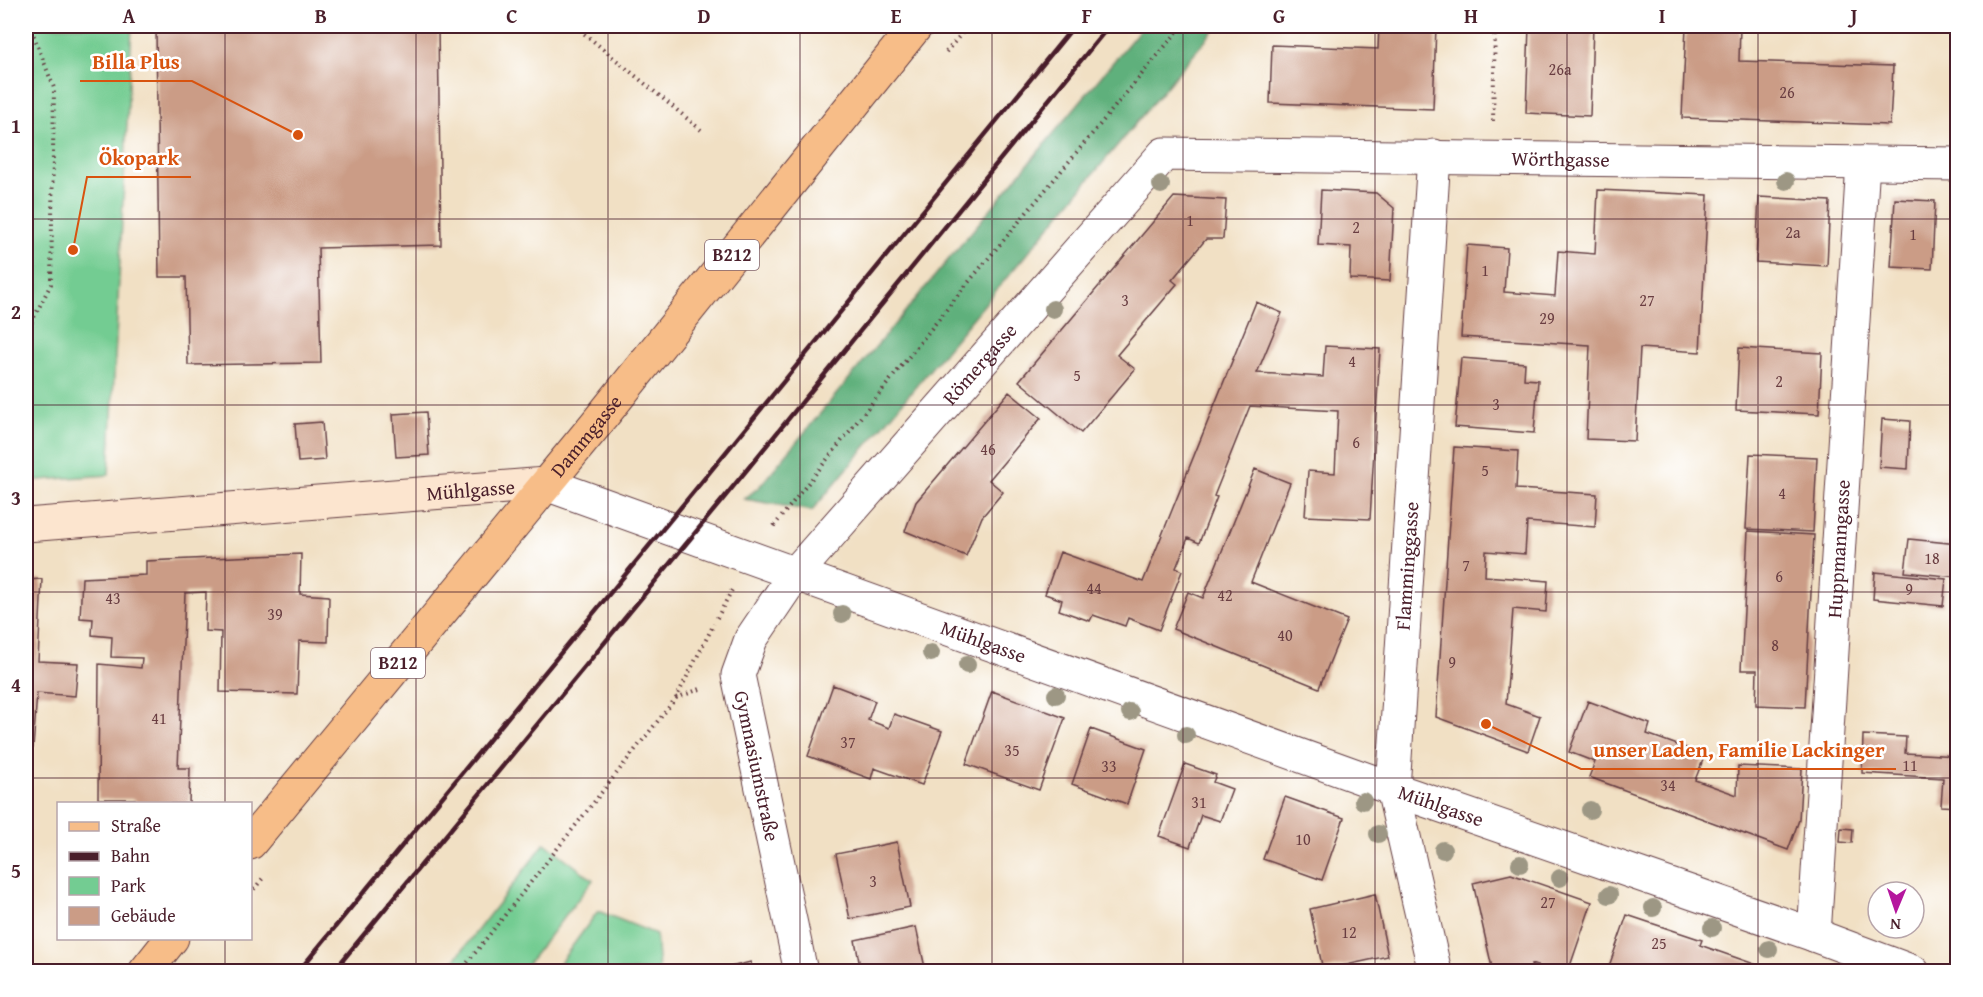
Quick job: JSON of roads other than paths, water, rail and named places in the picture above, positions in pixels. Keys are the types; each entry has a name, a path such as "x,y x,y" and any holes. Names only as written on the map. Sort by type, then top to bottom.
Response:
{"main road":[{"name":"Dammgasse","path":"252,841 546,484 916,26"},
{"path":"145,972 171,940"}],"street":[{"name":"Wörthgasse","path":"1164,154 1958,164"},
{"name":"Römergasse","path":"795,574 1164,154"},
{"name":"Flamminggasse","path":"1434,156 1393,789 1435,972"},
{"name":"Huppmanngasse","path":"1814,935 1863,163"},
{"name":"Mühlgasse","path":"26,525 546,484 1393,789 1814,935 1913,972"},
{"name":"Gymnasiumstraße","path":"795,574 751,639 738,675 801,972"}],"waterway":[{"path":"1937,26 1958,43"}],"railway":[{"path":"298,972 1074,26"},
{"path":"333,972 1109,26"}],"place":[{"name":"Billa Plus","path":"298,135"},
{"name":"Ökopark","path":"73,250"},
{"name":"unser Laden, Familie Lackinger","path":"1486,724"}]}
